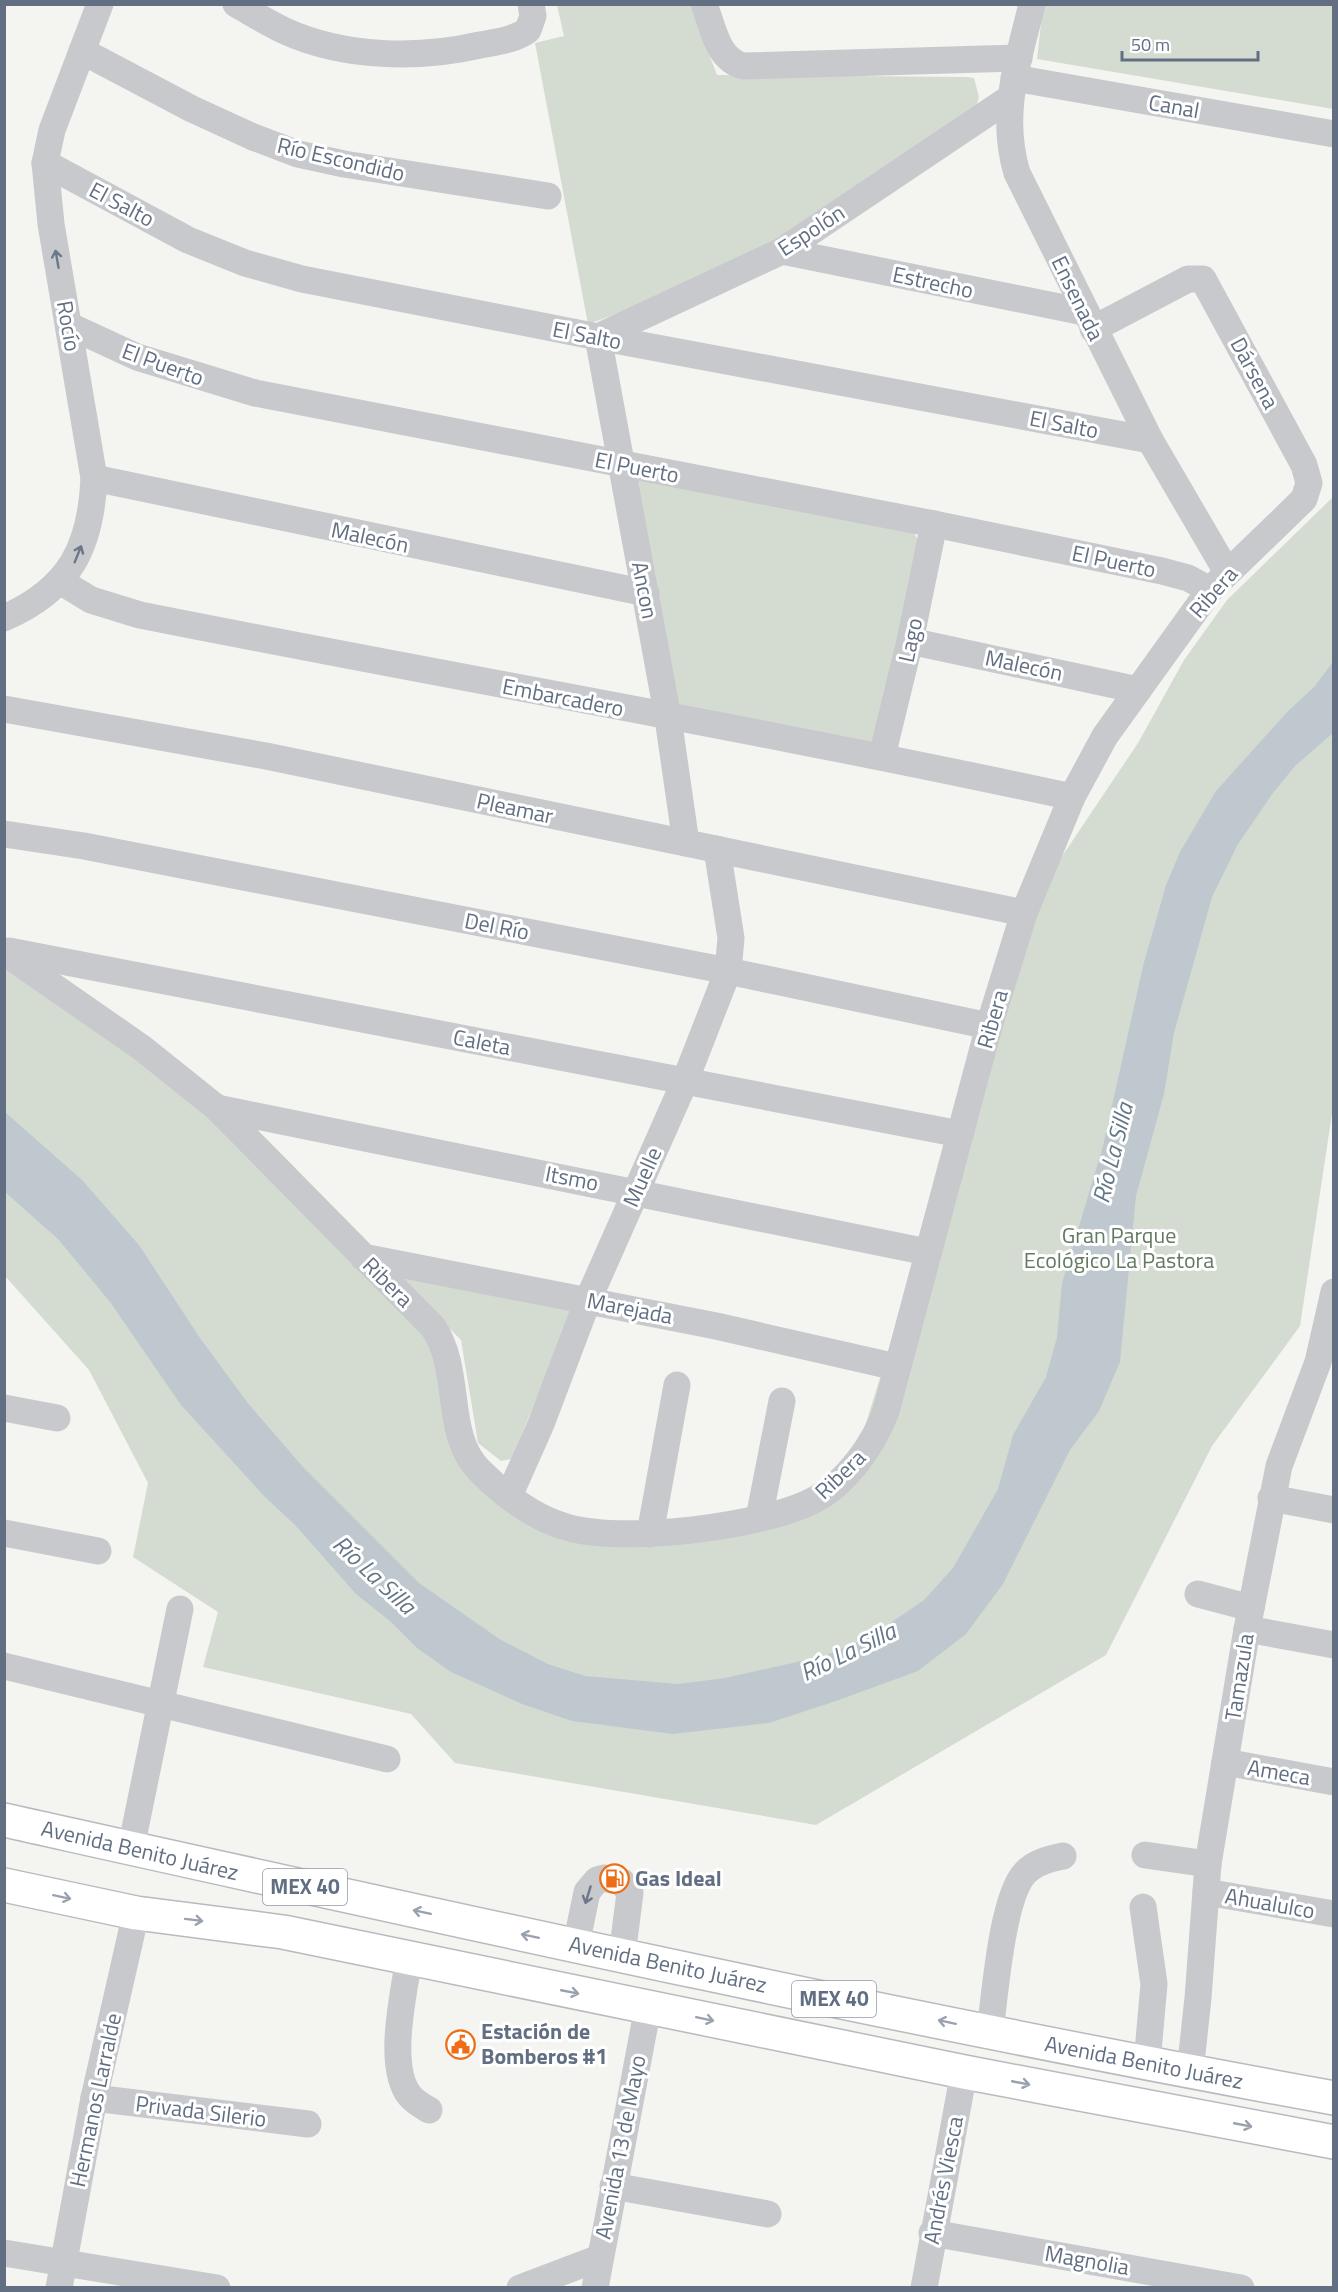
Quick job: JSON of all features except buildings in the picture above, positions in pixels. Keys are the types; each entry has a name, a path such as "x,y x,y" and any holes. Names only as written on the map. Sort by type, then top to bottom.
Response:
{"main road":[{"name":"Avenida Benito Juárez","path":"4,1820 622,1955 1190,2072 1334,2098"},
{"name":"Avenida Benito Juárez","path":"4,1886 136,1913 283,1932 964,2072 1334,2142"},
{"path":"472,1972 479,1925"}],"street":[{"name":"Rocío","path":"4,618 33,605 60,581 75,562 88,530 94,478 51,224 45,164 52,130 100,4"},
{"path":"236,4 286,32 341,47 383,53 464,49 510,39 528,30 533,16 531,4"},
{"name":"Canal","path":"704,4 720,47 735,64 756,67 1014,78 1334,134"},
{"name":"Ensenada","path":"1032,4 1014,78 1009,148 1017,173 1218,581"},
{"name":"Río Escondido","path":"82,51 192,109 253,137 298,154 344,164 548,196"},
{"name":"Espolón","path":"598,338 782,251 1014,78"},
{"name":"El Salto","path":"45,164 188,240 245,263 302,279 598,338 1150,440"},
{"name":"Estrecho","path":"782,251 1088,321"},
{"name":"Dársena","path":"1088,321 1188,279 1200,278 1208,283 1304,465 1309,483"},
{"name":"El Puerto","path":"70,326 137,357 255,393 1218,581"},
{"name":"Ancon","path":"598,338 668,718 686,843"},
{"name":"Malecón","path":"94,478 646,593"},
{"name":"Ribera","path":"4,951 142,1048 217,1108 433,1327 441,1340 451,1366 462,1443 469,1459 526,1509 564,1527 615,1535 650,1534 759,1518 802,1506 819,1498 853,1465 880,1428 989,1026 1024,913 1072,797 1105,736 1218,581 1301,504 1309,483"},
{"name":"Lago","path":"882,756 910,641 934,524"},
{"name":"Embarcadero","path":"60,581 91,600 141,615 668,718 882,756 1072,797"},
{"name":"Malecón","path":"910,641 1138,690"},
{"name":"Pleamar","path":"4,709 266,756 1024,913"},
{"name":"Del Río","path":"4,834 84,846 729,971 989,1026"},
{"name":"Muelle","path":"509,1496 540,1424 588,1300 685,1081 729,971 731,938 717,849"},
{"name":"Caleta","path":"4,951 960,1134"},
{"name":"Itsmo","path":"217,1108 927,1252"},
{"name":"Marejada","path":"363,1257 588,1300 896,1367"},
{"name":"Tamazula","path":"1190,2072 1208,1864 1271,1498 1283,1451 1323,1380 1334,1292"},
{"path":"650,1534 677,1385"},
{"path":"759,1518 782,1401"},
{"path":"4,1408 57,1418"},
{"path":"1271,1498 1334,1510"},
{"path":"4,1533 98,1551"},
{"path":"1198,1594 1249,1618 1334,1645"},
{"path":"131,1848 163,1702 180,1609"},
{"path":"4,1666 163,1702 387,1759"},
{"name":"Ameca","path":"1225,1762 1334,1782"},
{"path":"1145,1855 1208,1864"},
{"path":"990,2031 1007,1921 1018,1882 1026,1871 1038,1864 1064,1856"},
{"path":"576,1945 587,1893 597,1880 604,1878 622,1882 630,1893 622,1955"},
{"name":"Ahualulco","path":"1206,1892 1334,1914"},
{"path":"1143,1907 1155,1984 1147,2063"},
{"name":"Hermanos Larralde","path":"61,2275 94,2097 136,1913"},
{"path":"409,1958 398,2047 399,2064 402,2079 410,2097 429,2110"},
{"name":"Avenida 13 de Mayo","path":"595,2288 648,2007"},
{"name":"Andrés Viesca","path":"924,2288 932,2233 964,2072"},
{"name":"Privada Silerio","path":"94,2097 308,2124"},
{"path":"613,2186 768,2214"},
{"name":"Magnolia","path":"932,2233 1241,2288"},
{"path":"4,2253 61,2275 217,2288"},
{"path":"520,2288 599,2258"}],"green space":[{"path":"557,5 690,5 717,75 967,77 974,78 979,97 977,104 727,275 588,324 535,43 564,36"},
{"path":"1043,5 1333,5 1333,109 1037,59"},
{"path":"635,476 913,531 918,540 878,739 868,746 675,704"},
{"name":"Gran Parque Ecológico La Pastora","path":"1333,497 1333,1107 1300,1326 1212,1446 1106,1655 816,1825 455,1763 411,1714 203,1667 218,1612 133,1557 148,1483 89,1370 5,1276 4,952 142,1048 433,1327 458,1422 542,1532 759,1518 853,1465 1024,913 1138,743 1184,660 1227,600"},
{"path":"409,1276 568,1302 573,1312 511,1459 501,1461 478,1443 461,1340 407,1286 405,1280"}],"water":[{"name":"Río La Silla","path":"1333,662 1333,733 1295,766 1273,793 1238,844 1212,897 1174,1033 1164,1094 1136,1196 1120,1362 1099,1411 1070,1450 1003,1584 966,1634 918,1671 769,1723 673,1734 572,1721 522,1704 451,1672 417,1648 390,1621 356,1594 296,1526 265,1497 181,1405 110,1302 58,1239 5,1192 5,1112 82,1180 139,1245 200,1338 247,1402 303,1467 419,1583 501,1640 548,1664 585,1676 678,1684 725,1678 824,1656 855,1643 889,1624 924,1600 953,1568 998,1489 1013,1435 1046,1377 1057,1337 1062,1283 1103,1146 1143,966 1166,885 1180,852 1216,791 1288,711 1314,687"}],"place":[{"name":"Gas Ideal","path":"614,1878"},
{"name":"Estación de Bomberos #1","path":"460,2044"}]}
